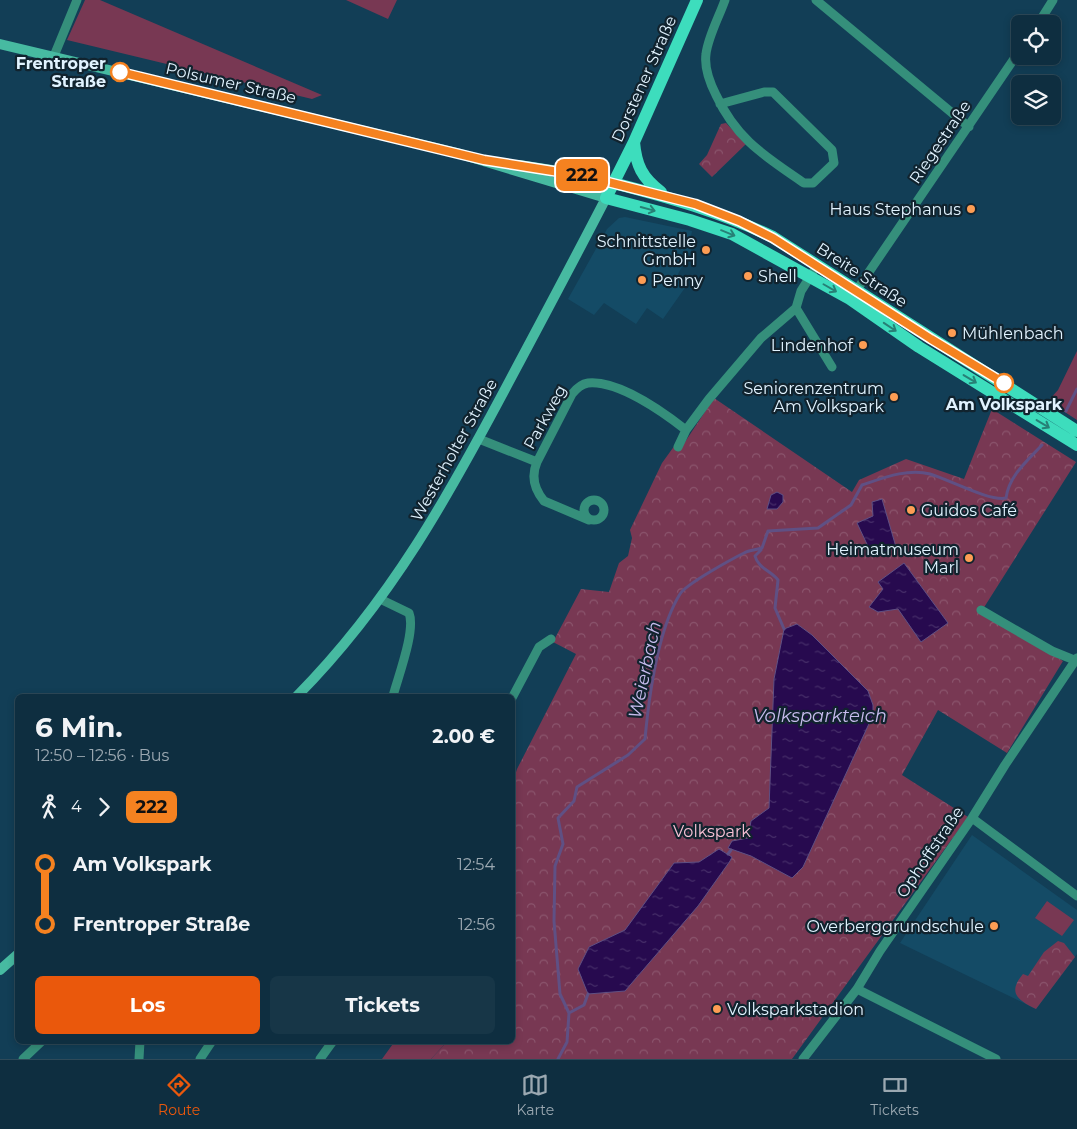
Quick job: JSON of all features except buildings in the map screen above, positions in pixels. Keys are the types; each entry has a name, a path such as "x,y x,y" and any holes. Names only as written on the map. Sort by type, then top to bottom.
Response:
{"main road":[{"name":"Dorstener Straße","path":"606,198 634,142 697,0"},
{"name":"Polsumer Straße","path":"0,44 484,160 606,198"},
{"path":"634,142 640,173 665,196"},
{"name":"Polsumer Straße","path":"484,160 565,172 612,183"},
{"name":"Breite Straße","path":"612,183 665,196 739,221 773,238 814,271 1077,431"},
{"name":"Breite Straße","path":"606,198 690,220 732,234 814,271"},
{"name":"Westerholter Straße","path":"299,694 355,632 380,599 432,522 479,439 606,198"},
{"name":"Breite Straße","path":"853,295 919,347 1077,445"},
{"path":"0,970 15,957"}],"street":[{"path":"54,56 77,0"},
{"path":"720,104 764,92 773,92 832,150 834,163 813,183 804,183 750,145 733,127 720,104 707,70 706,54 725,0"},
{"path":"816,0 969,127"},
{"path":"1044,15 1053,0"},
{"name":"Riegestraße","path":"853,295 1011,64"},
{"path":"678,447 686,430 761,338 796,308 801,291 814,271"},
{"path":"796,308 832,367"},
{"name":"Parkweg","path":"589,520 544,501 534,481 533,473 572,394 579,386 588,383 609,386 629,393 686,430"},
{"name":"Parkweg","path":"479,439 537,462"},
{"path":"380,599 409,613 411,618 405,651 394,694"},
{"path":"981,610 1052,651 1076,659"},
{"path":"514,694 539,647 551,639"},
{"name":"Ophoffstraße","path":"803,1059 857,988 880,951 972,818 1076,659"},
{"path":"972,818 1077,896"},
{"path":"857,988 996,1059"},
{"path":"23,1059 39,1044"},
{"path":"140,1044 142,1058"},
{"path":"200,1059 210,1044"},
{"path":"320,1059 331,1044"}],"shaded area":[{"path":"625,217 692,231 689,247 692,249 678,274 689,282 663,319 647,308 636,324 604,303 594,315 568,299 607,229 619,218"},
{"name":"Overberggrundschule","path":"972,835 1077,910 1077,954 1036,1009 900,943"}],"green space":[{"path":"85,0 100,0 322,95 312,99 67,40"},
{"path":"346,0 397,0 388,19"},
{"path":"726,123 746,144 712,177 699,164 707,155 721,124"},
{"path":"1077,351 1077,420 1048,401 1058,390"},
{"name":"Volkspark","path":"714,398 852,492 859,480 906,459 964,479 992,409 1076,462 983,609 1063,661 1007,753 938,710 902,775 968,817 792,1059 431,1059 446,1044 515,1044 515,776 576,654 553,642 581,589 609,592 619,563 628,556 632,538 630,530 662,463 675,445 681,448"},
{"path":"1047,901 1074,920 1062,936 1035,918"},
{"path":"1058,941 1064,943 1075,957 1036,1009 1020,999 1015,991 1016,986 1023,974 1028,976 1044,952"},
{"path":"393,1044 446,1044 431,1059 382,1059"}],"water":[{"path":"777,492 783,495 783,502 777,509 767,509 771,495"},
{"path":"882,499 896,547 873,557 857,523 873,516 872,502"},
{"path":"904,563 948,623 921,642 898,609 878,612 869,607 883,589 878,582"},
{"name":"Volksparkteich","path":"797,624 812,635 868,691 873,705 873,715 803,867 792,878 751,856 728,848 732,841 748,838 751,821 769,808 774,679 784,629"},
{"path":"719,849 732,857 730,861 698,906 625,991 588,994 578,969 589,947 625,930 674,863 699,862"}],"waterway":[{"name":"Weierbach","path":"1066,411 1077,389"},
{"name":"Weierbach","path":"558,1059 567,1042 569,1013 560,994 554,921 555,866 563,844 558,818 574,801 577,787 628,755 645,739 655,664 665,626 680,594 691,584 720,566 746,552 762,548 768,531 818,528 851,505 862,485 887,477 904,473 922,472 990,497 1006,498 1015,476 1042,445"},
{"path":"761,550 755,556 757,560 778,580 775,608 784,629"},
{"path":"728,854 731,850"},
{"path":"569,1013 584,1005 588,994"}],"bus line":[{"name":"222","path":"120,72 484,160 565,172 695,204 739,221 773,238 931,339 1004,383"}],"place":[{"name":"Frentroper Straße","path":"120,72"},
{"name":"Haus Stephanus","path":"971,209"},
{"name":"Schnittstelle GmbH","path":"706,250"},
{"name":"Shell","path":"748,276"},
{"name":"Penny","path":"642,280"},
{"name":"Mühlenbach","path":"952,333"},
{"name":"Lindenhof","path":"863,345"},
{"name":"Am Volkspark","path":"1004,383"},
{"name":"Seniorenzentrum Am Volkspark","path":"894,397"},
{"name":"Guidos Café","path":"911,510"},
{"name":"Heimatmuseum Marl","path":"969,558"},
{"name":"Overberggrundschule","path":"994,926"},
{"name":"Volksparkstadion","path":"717,1009"}]}
